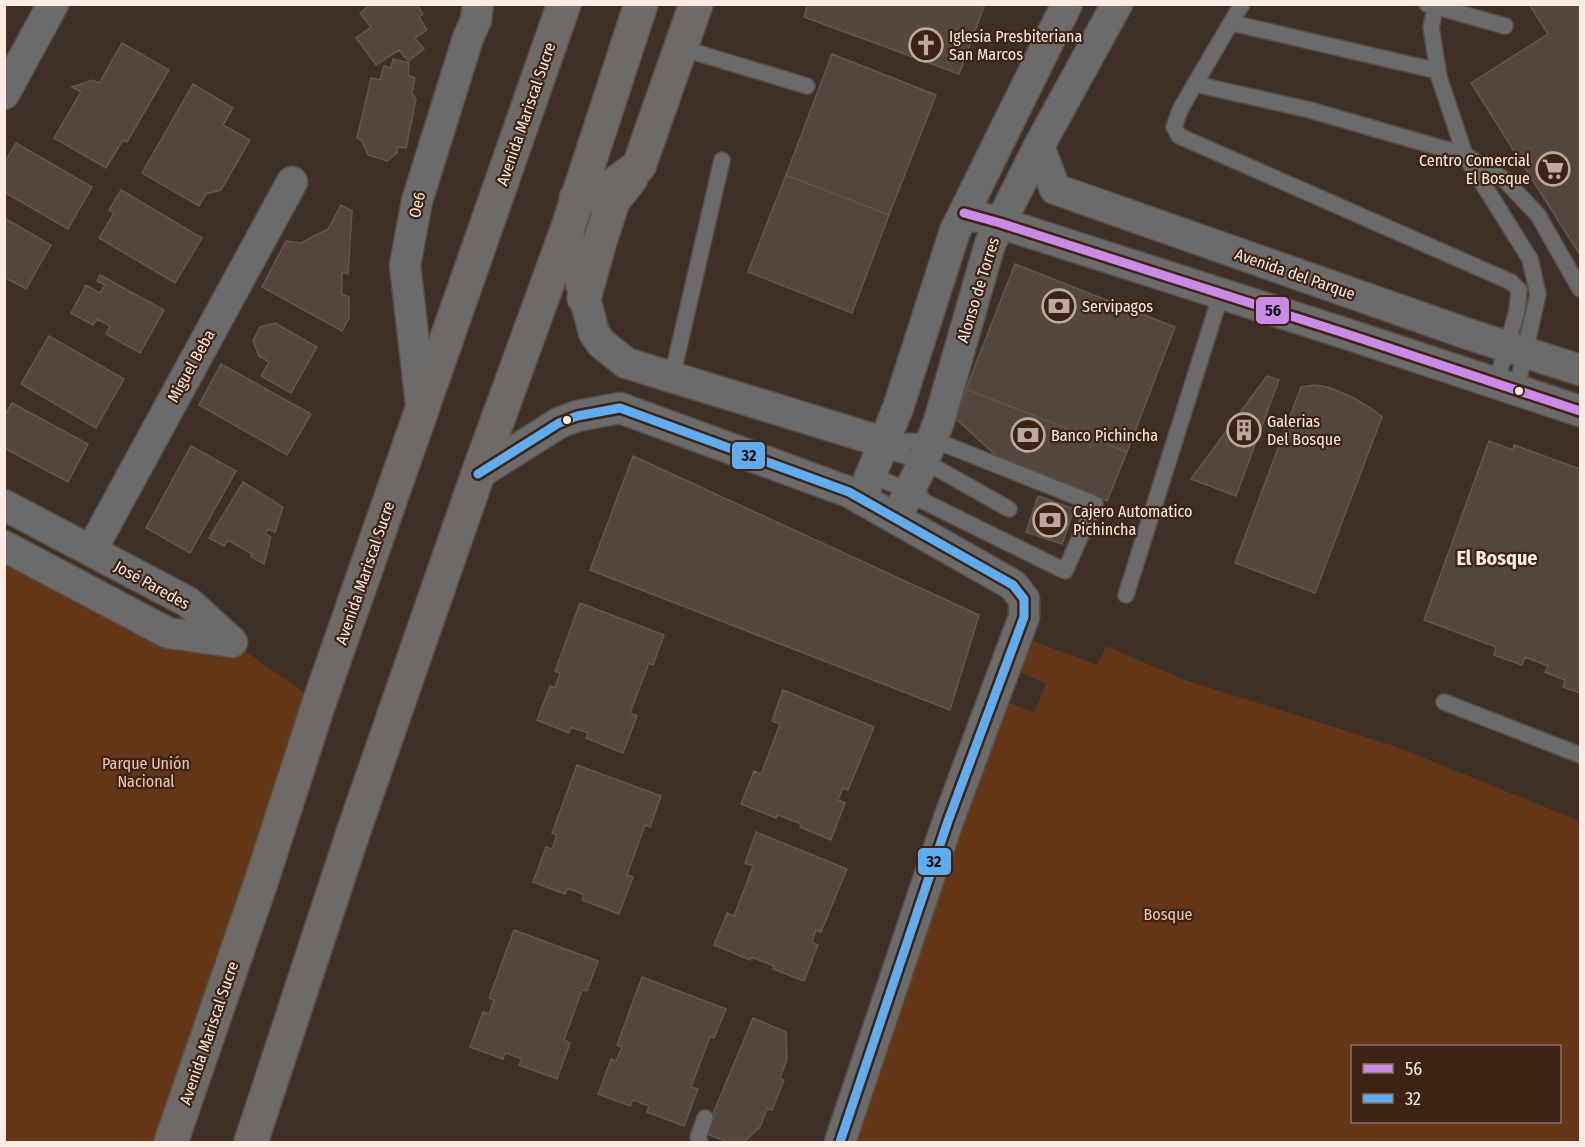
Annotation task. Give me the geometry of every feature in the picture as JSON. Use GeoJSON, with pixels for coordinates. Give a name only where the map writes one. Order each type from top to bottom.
{"type":"FeatureCollection","features":[{"type":"Feature","properties":{"kind":"main road","name":"Avenida Mariscal Sucre"},"geometry":{"type":"LineString","coordinates":[[171,1143],[261,882],[319,703],[564,4]]}},
{"type":"Feature","properties":{"kind":"main road"},"geometry":{"type":"LineString","coordinates":[[251,1143],[358,819],[478,474],[567,230],[641,4]]}},
{"type":"Feature","properties":{"kind":"main road"},"geometry":{"type":"LineString","coordinates":[[584,298],[614,201],[639,166],[696,4]]}},
{"type":"Feature","properties":{"kind":"main road"},"geometry":{"type":"LineString","coordinates":[[576,199],[602,194],[639,166]]}},
{"type":"Feature","properties":{"kind":"street"},"geometry":{"type":"LineString","coordinates":[[4,94],[53,4]]}},
{"type":"Feature","properties":{"kind":"street","name":"Oe6"},"geometry":{"type":"LineString","coordinates":[[422,413],[405,266],[417,201],[468,38],[476,20],[478,4]]}},
{"type":"Feature","properties":{"kind":"street"},"geometry":{"type":"LineString","coordinates":[[478,474],[560,423],[577,416],[621,408],[849,492],[874,466],[898,408],[955,231],[1067,4]]}},
{"type":"Feature","properties":{"kind":"street","name":"Alonso de Torres"},"geometry":{"type":"LineString","coordinates":[[896,518],[928,451],[990,244],[1039,146],[1117,4]]}},
{"type":"Feature","properties":{"kind":"street","name":"Avenida del Parque"},"geometry":{"type":"LineString","coordinates":[[1039,146],[1054,189],[1516,350],[1581,370]]}},
{"type":"Feature","properties":{"kind":"street","name":"Miguel Beba"},"geometry":{"type":"LineString","coordinates":[[91,551],[292,182]]}},
{"type":"Feature","properties":{"kind":"street"},"geometry":{"type":"LineString","coordinates":[[964,213],[1347,334],[1581,411]]}},
{"type":"Feature","properties":{"kind":"street"},"geometry":{"type":"LineString","coordinates":[[567,230],[590,323],[601,343],[626,363],[672,378],[874,466],[896,518],[1013,585],[1024,599],[1024,617],[948,821],[840,1143]]}},
{"type":"Feature","properties":{"kind":"street","name":"José Paredes"},"geometry":{"type":"LineString","coordinates":[[4,505],[188,602],[232,642],[168,633],[4,546]]}},
{"type":"Feature","properties":{"kind":"lane"},"geometry":{"type":"LineString","coordinates":[[1242,4],[1180,110],[1174,127],[1179,136],[1511,282],[1519,290],[1516,350]]}},
{"type":"Feature","properties":{"kind":"lane"},"geometry":{"type":"LineString","coordinates":[[1505,26],[1433,5],[1431,27],[1438,71],[1465,155],[1530,259],[1538,294],[1516,350],[1506,388]]}},
{"type":"Feature","properties":{"kind":"lane"},"geometry":{"type":"LineString","coordinates":[[1232,22],[1438,71]]}},
{"type":"Feature","properties":{"kind":"lane"},"geometry":{"type":"LineString","coordinates":[[681,48],[807,86]]}},
{"type":"Feature","properties":{"kind":"lane"},"geometry":{"type":"LineString","coordinates":[[1195,84],[1310,110],[1465,155],[1505,180],[1538,215],[1581,289]]}},
{"type":"Feature","properties":{"kind":"lane"},"geometry":{"type":"LineString","coordinates":[[672,378],[722,160]]}},
{"type":"Feature","properties":{"kind":"lane"},"geometry":{"type":"LineString","coordinates":[[1126,595],[1221,294]]}},
{"type":"Feature","properties":{"kind":"lane"},"geometry":{"type":"LineString","coordinates":[[874,466],[928,451]]}},
{"type":"Feature","properties":{"kind":"lane"},"geometry":{"type":"LineString","coordinates":[[928,451],[1009,509]]}},
{"type":"Feature","properties":{"kind":"lane"},"geometry":{"type":"LineString","coordinates":[[928,451],[1095,504],[1065,571],[923,501],[920,495],[874,466],[928,451]]}},
{"type":"Feature","properties":{"kind":"lane"},"geometry":{"type":"LineString","coordinates":[[1444,702],[1581,755]]}},
{"type":"Feature","properties":{"kind":"lane"},"geometry":{"type":"LineString","coordinates":[[700,1143],[698,1137],[705,1118]]}},
{"type":"Feature","properties":{"kind":"green space","name":"Parque Unión Nacional"},"geometry":{"type":"Polygon","coordinates":[[[4,546],[168,633],[232,642],[319,703],[170,1142],[5,1142],[4,546]]]}},
{"type":"Feature","properties":{"kind":"green space","name":"Bosque"},"geometry":{"type":"Polygon","coordinates":[[[1033,641],[1097,665],[1106,646],[1185,680],[1394,746],[1580,821],[1580,1142],[843,1142],[1004,700],[1034,713],[1046,684],[1020,672],[1033,641]]]}},
{"type":"Feature","properties":{"kind":"building"},"geometry":{"type":"Polygon","coordinates":[[[371,4],[417,4],[423,14],[419,17],[427,30],[415,38],[424,49],[408,61],[399,50],[376,65],[356,38],[371,27],[360,13],[371,4]]]}},
{"type":"Feature","properties":{"kind":"building","name":"Iglesia Presbiteriana San Marcos"},"geometry":{"type":"Polygon","coordinates":[[[808,4],[985,4],[959,74],[804,17],[808,4]]]}},
{"type":"Feature","properties":{"kind":"building","name":"Centro Comercial El Bosque"},"geometry":{"type":"Polygon","coordinates":[[[1529,4],[1580,4],[1580,255],[1471,83],[1548,34],[1529,4]]]}},
{"type":"Feature","properties":{"kind":"building"},"geometry":{"type":"Polygon","coordinates":[[[122,43],[169,70],[127,142],[123,140],[106,168],[54,138],[81,92],[72,87],[93,80],[99,83],[122,43]]]}},
{"type":"Feature","properties":{"kind":"building"},"geometry":{"type":"Polygon","coordinates":[[[832,54],[936,95],[889,215],[786,175],[832,54]]]}},
{"type":"Feature","properties":{"kind":"building"},"geometry":{"type":"Polygon","coordinates":[[[393,59],[409,63],[408,75],[415,78],[412,94],[416,99],[406,148],[398,147],[397,153],[387,161],[368,155],[362,141],[357,138],[371,78],[380,80],[384,66],[391,68],[393,59]]]}},
{"type":"Feature","properties":{"kind":"building"},"geometry":{"type":"Polygon","coordinates":[[[193,84],[233,108],[223,125],[250,140],[221,190],[206,194],[199,206],[142,173],[193,84]]]}},
{"type":"Feature","properties":{"kind":"building"},"geometry":{"type":"Polygon","coordinates":[[[16,143],[92,187],[68,229],[4,192],[4,163],[16,143]]]}},
{"type":"Feature","properties":{"kind":"building"},"geometry":{"type":"Polygon","coordinates":[[[786,175],[889,215],[852,313],[748,272],[786,175]]]}},
{"type":"Feature","properties":{"kind":"building"},"geometry":{"type":"Polygon","coordinates":[[[121,190],[202,238],[175,283],[99,238],[114,213],[109,210],[121,190]]]}},
{"type":"Feature","properties":{"kind":"building"},"geometry":{"type":"Polygon","coordinates":[[[341,205],[352,211],[348,274],[342,272],[342,294],[349,297],[349,318],[342,331],[262,287],[286,241],[301,243],[328,229],[341,205]]]}},
{"type":"Feature","properties":{"kind":"building"},"geometry":{"type":"Polygon","coordinates":[[[4,218],[51,245],[26,289],[4,277],[4,218]]]}},
{"type":"Feature","properties":{"kind":"building"},"geometry":{"type":"Polygon","coordinates":[[[1015,264],[1175,327],[1127,452],[966,389],[1015,264]]]}},
{"type":"Feature","properties":{"kind":"building"},"geometry":{"type":"Polygon","coordinates":[[[100,275],[164,310],[140,353],[106,334],[110,326],[97,319],[93,325],[71,313],[86,285],[100,293],[105,285],[97,281],[100,275]]]}},
{"type":"Feature","properties":{"kind":"building"},"geometry":{"type":"Polygon","coordinates":[[[275,323],[317,347],[291,393],[261,376],[269,362],[259,356],[253,341],[260,327],[275,323]]]}},
{"type":"Feature","properties":{"kind":"building"},"geometry":{"type":"Polygon","coordinates":[[[49,336],[124,379],[96,428],[21,384],[49,336]]]}},
{"type":"Feature","properties":{"kind":"building"},"geometry":{"type":"Polygon","coordinates":[[[221,364],[311,414],[287,455],[199,405],[221,364]]]}},
{"type":"Feature","properties":{"kind":"building","name":"Galerias Del Bosque"},"geometry":{"type":"Polygon","coordinates":[[[1267,376],[1279,380],[1236,496],[1191,479],[1267,376]]]}},
{"type":"Feature","properties":{"kind":"building"},"geometry":{"type":"Polygon","coordinates":[[[1315,385],[1328,387],[1352,397],[1382,417],[1315,593],[1235,563],[1301,387],[1315,385]]]}},
{"type":"Feature","properties":{"kind":"building","name":"Banco Pichincha"},"geometry":{"type":"Polygon","coordinates":[[[966,389],[1127,452],[1107,501],[1000,459],[955,418],[966,389]]]}},
{"type":"Feature","properties":{"kind":"building"},"geometry":{"type":"Polygon","coordinates":[[[12,403],[88,444],[68,482],[4,448],[4,416],[12,403]]]}},
{"type":"Feature","properties":{"kind":"building"},"geometry":{"type":"Polygon","coordinates":[[[1489,441],[1513,450],[1514,445],[1580,469],[1580,693],[1563,687],[1565,680],[1545,672],[1548,666],[1525,657],[1522,665],[1494,655],[1496,647],[1424,620],[1489,441]]]}},
{"type":"Feature","properties":{"kind":"building"},"geometry":{"type":"Polygon","coordinates":[[[191,446],[236,471],[190,553],[146,528],[191,446]]]}},
{"type":"Feature","properties":{"kind":"building"},"geometry":{"type":"Polygon","coordinates":[[[633,456],[979,615],[950,710],[590,570],[633,456]]]}},
{"type":"Feature","properties":{"kind":"building"},"geometry":{"type":"Polygon","coordinates":[[[243,482],[283,507],[275,532],[268,529],[265,534],[271,537],[264,564],[228,540],[224,546],[209,538],[243,482]]]}},
{"type":"Feature","properties":{"kind":"building","name":"Cajero Automatico Pichincha"},"geometry":{"type":"Polygon","coordinates":[[[1038,496],[1074,509],[1062,544],[1026,532],[1038,496]]]}},
{"type":"Feature","properties":{"kind":"building"},"geometry":{"type":"Polygon","coordinates":[[[580,603],[664,635],[653,665],[649,663],[630,713],[637,716],[623,753],[586,738],[588,733],[571,727],[569,733],[537,720],[550,686],[555,688],[560,673],[555,671],[580,603]]]}},
{"type":"Feature","properties":{"kind":"building"},"geometry":{"type":"Polygon","coordinates":[[[783,690],[874,727],[848,790],[843,788],[838,800],[845,803],[831,840],[800,827],[801,824],[778,815],[776,818],[741,804],[754,771],[761,774],[780,724],[772,721],[783,690]]]}},
{"type":"Feature","properties":{"kind":"building"},"geometry":{"type":"Polygon","coordinates":[[[577,765],[661,796],[650,827],[645,825],[627,875],[633,877],[619,914],[582,900],[584,895],[568,888],[565,894],[533,882],[546,847],[552,849],[557,835],[552,833],[577,765]]]}},
{"type":"Feature","properties":{"kind":"building"},"geometry":{"type":"Polygon","coordinates":[[[756,832],[847,869],[821,932],[816,930],[812,942],[818,945],[804,981],[773,969],[774,966],[751,957],[750,960],[714,945],[727,913],[734,916],[753,866],[745,863],[756,832]]]}},
{"type":"Feature","properties":{"kind":"building"},"geometry":{"type":"Polygon","coordinates":[[[514,930],[598,961],[587,991],[582,990],[564,1040],[570,1043],[557,1079],[519,1065],[522,1059],[505,1053],[503,1059],[470,1047],[483,1012],[489,1014],[494,1000],[489,998],[514,930]]]}},
{"type":"Feature","properties":{"kind":"building"},"geometry":{"type":"Polygon","coordinates":[[[642,977],[726,1009],[714,1038],[710,1037],[691,1087],[698,1089],[684,1126],[647,1112],[649,1106],[633,1100],[630,1106],[598,1094],[611,1059],[616,1061],[622,1047],[617,1045],[642,977]]]}},
{"type":"Feature","properties":{"kind":"building"},"geometry":{"type":"Polygon","coordinates":[[[753,1018],[786,1032],[787,1059],[780,1078],[784,1080],[772,1110],[767,1109],[760,1127],[744,1142],[728,1142],[705,1133],[753,1018]]]}},
{"type":"Feature","properties":{"kind":"transit line","name":"56"},"geometry":{"type":"LineString","coordinates":[[964,213],[1347,334],[1580,411]]}},
{"type":"Feature","properties":{"kind":"transit line","name":"32"},"geometry":{"type":"LineString","coordinates":[[478,474],[559,423],[577,416],[620,408],[849,492],[1013,585],[1024,599],[1024,617],[948,821],[840,1142]]}},
{"type":"Feature","properties":{"kind":"place","name":"Iglesia Presbiteriana San Marcos"},"geometry":{"type":"Point","coordinates":[926,45]}},
{"type":"Feature","properties":{"kind":"place","name":"Centro Comercial El Bosque"},"geometry":{"type":"Point","coordinates":[1553,169]}},
{"type":"Feature","properties":{"kind":"place","name":"Servipagos"},"geometry":{"type":"Point","coordinates":[1059,306]}},
{"type":"Feature","properties":{"kind":"place","name":"Galerias Del Bosque"},"geometry":{"type":"Point","coordinates":[1244,430]}},
{"type":"Feature","properties":{"kind":"place","name":"Banco Pichincha"},"geometry":{"type":"Point","coordinates":[1028,435]}},
{"type":"Feature","properties":{"kind":"place","name":"Cajero Automatico Pichincha"},"geometry":{"type":"Point","coordinates":[1050,520]}},
{"type":"Feature","properties":{"kind":"district","name":"El Bosque"},"geometry":{"type":"Point","coordinates":[1497,558]}}]}
